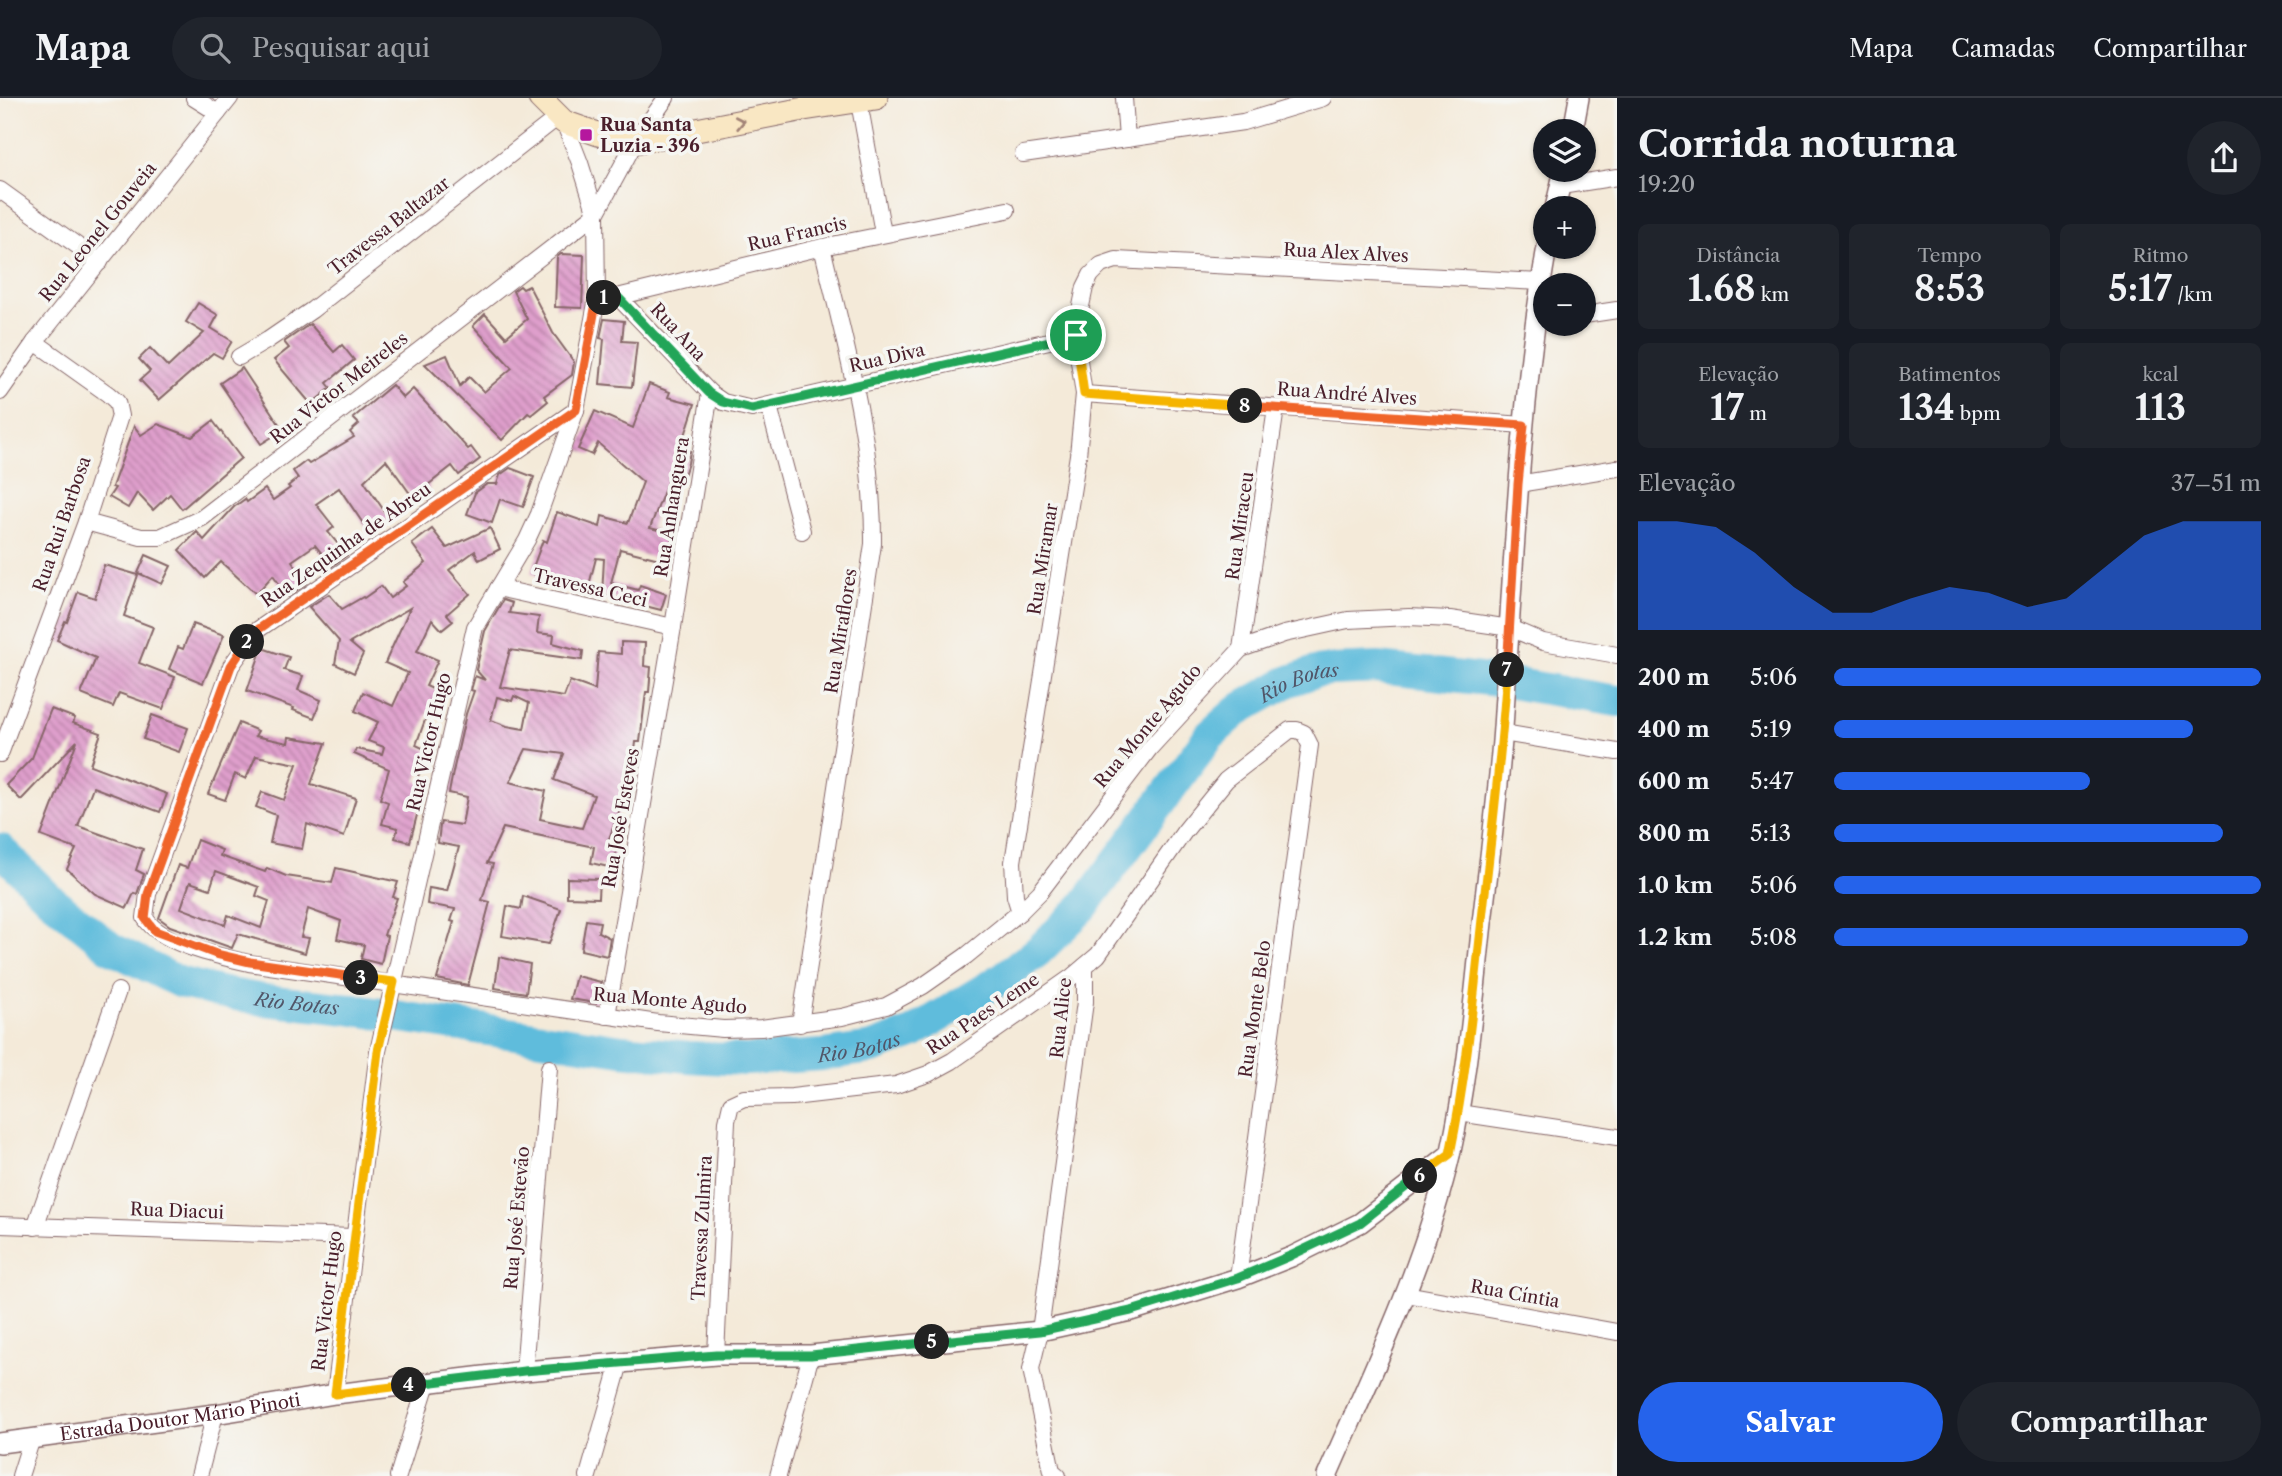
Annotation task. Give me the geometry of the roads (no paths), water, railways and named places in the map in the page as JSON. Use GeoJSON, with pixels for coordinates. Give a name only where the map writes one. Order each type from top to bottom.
{"type":"FeatureCollection","features":[{"type":"Feature","properties":{"kind":"main road"},"geometry":{"type":"LineString","coordinates":[[540,98],[561,120],[598,134],[635,142],[808,104],[868,100]]}},
{"type":"Feature","properties":{"kind":"street"},"geometry":{"type":"LineString","coordinates":[[194,98],[218,113]]}},
{"type":"Feature","properties":{"kind":"street","name":"Rua Leonel Gouveia"},"geometry":{"type":"LineString","coordinates":[[0,392],[36,342],[230,98]]}},
{"type":"Feature","properties":{"kind":"street"},"geometry":{"type":"LineString","coordinates":[[596,214],[635,142],[666,98]]}},
{"type":"Feature","properties":{"kind":"street"},"geometry":{"type":"LineString","coordinates":[[1124,98],[1127,139]]}},
{"type":"Feature","properties":{"kind":"street"},"geometry":{"type":"LineString","coordinates":[[1023,154],[1243,122],[1323,98]]}},
{"type":"Feature","properties":{"kind":"street"},"geometry":{"type":"LineString","coordinates":[[1575,119],[1579,98]]}},
{"type":"Feature","properties":{"kind":"street"},"geometry":{"type":"LineString","coordinates":[[868,100],[883,233]]}},
{"type":"Feature","properties":{"kind":"street","name":"Rua Victor Hugo"},"geometry":{"type":"LineString","coordinates":[[335,1394],[378,1051],[475,627],[527,540],[539,513],[576,410],[597,298],[596,214],[580,163],[561,120]]}},
{"type":"Feature","properties":{"kind":"street","name":"Travessa Baltazar"},"geometry":{"type":"LineString","coordinates":[[239,357],[312,310],[561,120]]}},
{"type":"Feature","properties":{"kind":"street"},"geometry":{"type":"LineString","coordinates":[[1596,177],[1617,177]]}},
{"type":"Feature","properties":{"kind":"street"},"geometry":{"type":"LineString","coordinates":[[0,190],[100,262]]}},
{"type":"Feature","properties":{"kind":"street","name":"Rua Francis"},"geometry":{"type":"LineString","coordinates":[[597,298],[619,298],[883,233],[1007,210]]}},
{"type":"Feature","properties":{"kind":"street","name":"Rua Victor Meireles"},"geometry":{"type":"LineString","coordinates":[[86,522],[141,537],[160,537],[202,518],[596,214]]}},
{"type":"Feature","properties":{"kind":"street","name":"Rua Miraflores"},"geometry":{"type":"LineString","coordinates":[[800,1024],[873,544],[874,508],[855,385],[822,247]]}},
{"type":"Feature","properties":{"kind":"street","name":"Rua Miramar"},"geometry":{"type":"LineString","coordinates":[[1020,912],[1014,888],[1013,862],[1079,455],[1084,394],[1076,335],[1085,287],[1090,275],[1101,265],[1116,260],[1150,263]]}},
{"type":"Feature","properties":{"kind":"street","name":"Rua Alex Alves"},"geometry":{"type":"LineString","coordinates":[[1150,263],[1533,282]]}},
{"type":"Feature","properties":{"kind":"street","name":"Rua Ana"},"geometry":{"type":"LineString","coordinates":[[619,298],[709,393]]}},
{"type":"Feature","properties":{"kind":"street"},"geometry":{"type":"LineString","coordinates":[[1596,313],[1617,310]]}},
{"type":"Feature","properties":{"kind":"street","name":"Rua Diva"},"geometry":{"type":"LineString","coordinates":[[709,393],[723,402],[752,409],[1076,335]]}},
{"type":"Feature","properties":{"kind":"street"},"geometry":{"type":"LineString","coordinates":[[1327,1476],[1406,1294],[1436,1204],[1459,1112],[1503,733],[1518,484],[1538,336]]}},
{"type":"Feature","properties":{"kind":"street","name":"Rua Rui Barbosa"},"geometry":{"type":"LineString","coordinates":[[0,754],[86,522],[120,411],[117,402],[108,394],[36,342]]}},
{"type":"Feature","properties":{"kind":"street","name":"Rua Anhanguera"},"geometry":{"type":"LineString","coordinates":[[673,627],[709,393]]}},
{"type":"Feature","properties":{"kind":"street","name":"Rua André Alves"},"geometry":{"type":"LineString","coordinates":[[1084,394],[1524,425]]}},
{"type":"Feature","properties":{"kind":"street"},"geometry":{"type":"LineString","coordinates":[[769,406],[802,531]]}},
{"type":"Feature","properties":{"kind":"street","name":"Rua Miraceu"},"geometry":{"type":"LineString","coordinates":[[1241,649],[1276,408]]}},
{"type":"Feature","properties":{"kind":"street","name":"Rua Zequinha de Abreu"},"geometry":{"type":"LineString","coordinates":[[145,918],[148,894],[231,666],[256,631],[576,410]]}},
{"type":"Feature","properties":{"kind":"street"},"geometry":{"type":"LineString","coordinates":[[1518,484],[1617,468]]}},
{"type":"Feature","properties":{"kind":"street","name":"Travessa Ceci"},"geometry":{"type":"LineString","coordinates":[[498,587],[673,627]]}},
{"type":"Feature","properties":{"kind":"street","name":"Rua Monte Agudo"},"geometry":{"type":"LineString","coordinates":[[145,918],[155,931],[198,949],[234,959],[392,989],[437,991],[607,1016],[723,1029],[752,1029],[842,1017],[886,1006],[923,986],[966,956],[1020,912],[1040,892],[1150,748],[1241,649],[1284,634],[1348,621],[1409,617],[1450,619],[1510,628],[1543,642],[1617,655]]}},
{"type":"Feature","properties":{"kind":"street","name":"Rua José Esteves"},"geometry":{"type":"LineString","coordinates":[[607,1016],[673,627]]}},
{"type":"Feature","properties":{"kind":"street","name":"Rua Alice"},"geometry":{"type":"LineString","coordinates":[[1053,1474],[1031,1369],[1040,1331],[1085,1002],[1085,966],[1110,940],[1184,832],[1226,780],[1290,730],[1304,733],[1310,745]]}},
{"type":"Feature","properties":{"kind":"street"},"geometry":{"type":"LineString","coordinates":[[1503,733],[1617,752]]}},
{"type":"Feature","properties":{"kind":"street","name":"Rua Monte Belo"},"geometry":{"type":"LineString","coordinates":[[1238,1278],[1310,745]]}},
{"type":"Feature","properties":{"kind":"street","name":"Rua Paes Leme"},"geometry":{"type":"LineString","coordinates":[[732,1104],[744,1098],[874,1089],[913,1080],[952,1061],[1085,966]]}},
{"type":"Feature","properties":{"kind":"street"},"geometry":{"type":"LineString","coordinates":[[35,1227],[118,991]]}},
{"type":"Feature","properties":{"kind":"street","name":"Rua José Estevão"},"geometry":{"type":"LineString","coordinates":[[524,1371],[549,1068]]}},
{"type":"Feature","properties":{"kind":"street","name":"Travessa Zulmira"},"geometry":{"type":"LineString","coordinates":[[716,1355],[727,1121],[732,1104]]}},
{"type":"Feature","properties":{"kind":"street"},"geometry":{"type":"LineString","coordinates":[[1459,1112],[1617,1137]]}},
{"type":"Feature","properties":{"kind":"street","name":"Estrada Doutor Mário Pinoti"},"geometry":{"type":"LineString","coordinates":[[0,1443],[335,1394],[524,1371],[716,1355],[811,1355],[1040,1331],[1131,1311],[1238,1278],[1290,1256],[1360,1223],[1450,1154]]}},
{"type":"Feature","properties":{"kind":"street","name":"Rua Diacui"},"geometry":{"type":"LineString","coordinates":[[0,1224],[353,1237]]}},
{"type":"Feature","properties":{"kind":"street","name":"Rua Cíntia"},"geometry":{"type":"LineString","coordinates":[[1406,1294],[1617,1332]]}},
{"type":"Feature","properties":{"kind":"street"},"geometry":{"type":"LineString","coordinates":[[778,1476],[811,1355]]}},
{"type":"Feature","properties":{"kind":"street"},"geometry":{"type":"LineString","coordinates":[[588,1476],[620,1363]]}},
{"type":"Feature","properties":{"kind":"street"},"geometry":{"type":"LineString","coordinates":[[398,1476],[427,1383]]}},
{"type":"Feature","properties":{"kind":"street"},"geometry":{"type":"LineString","coordinates":[[199,1476],[215,1413]]}},
{"type":"Feature","properties":{"kind":"street"},"geometry":{"type":"LineString","coordinates":[[20,1476],[32,1438]]}},
{"type":"Feature","properties":{"kind":"waterway","name":"Rio Botas"},"geometry":{"type":"LineString","coordinates":[[0,849],[48,897],[111,948],[179,982],[264,1000],[348,1009],[622,1050],[746,1060],[822,1055],[872,1048],[912,1033],[1001,979],[1037,952],[1083,907],[1210,735],[1238,710],[1287,682],[1315,672],[1378,668],[1499,681],[1617,701]]}},
{"type":"Feature","properties":{"kind":"place","name":"Rua Santa Luzia - 396"},"geometry":{"type":"Point","coordinates":[586,135]}}]}
